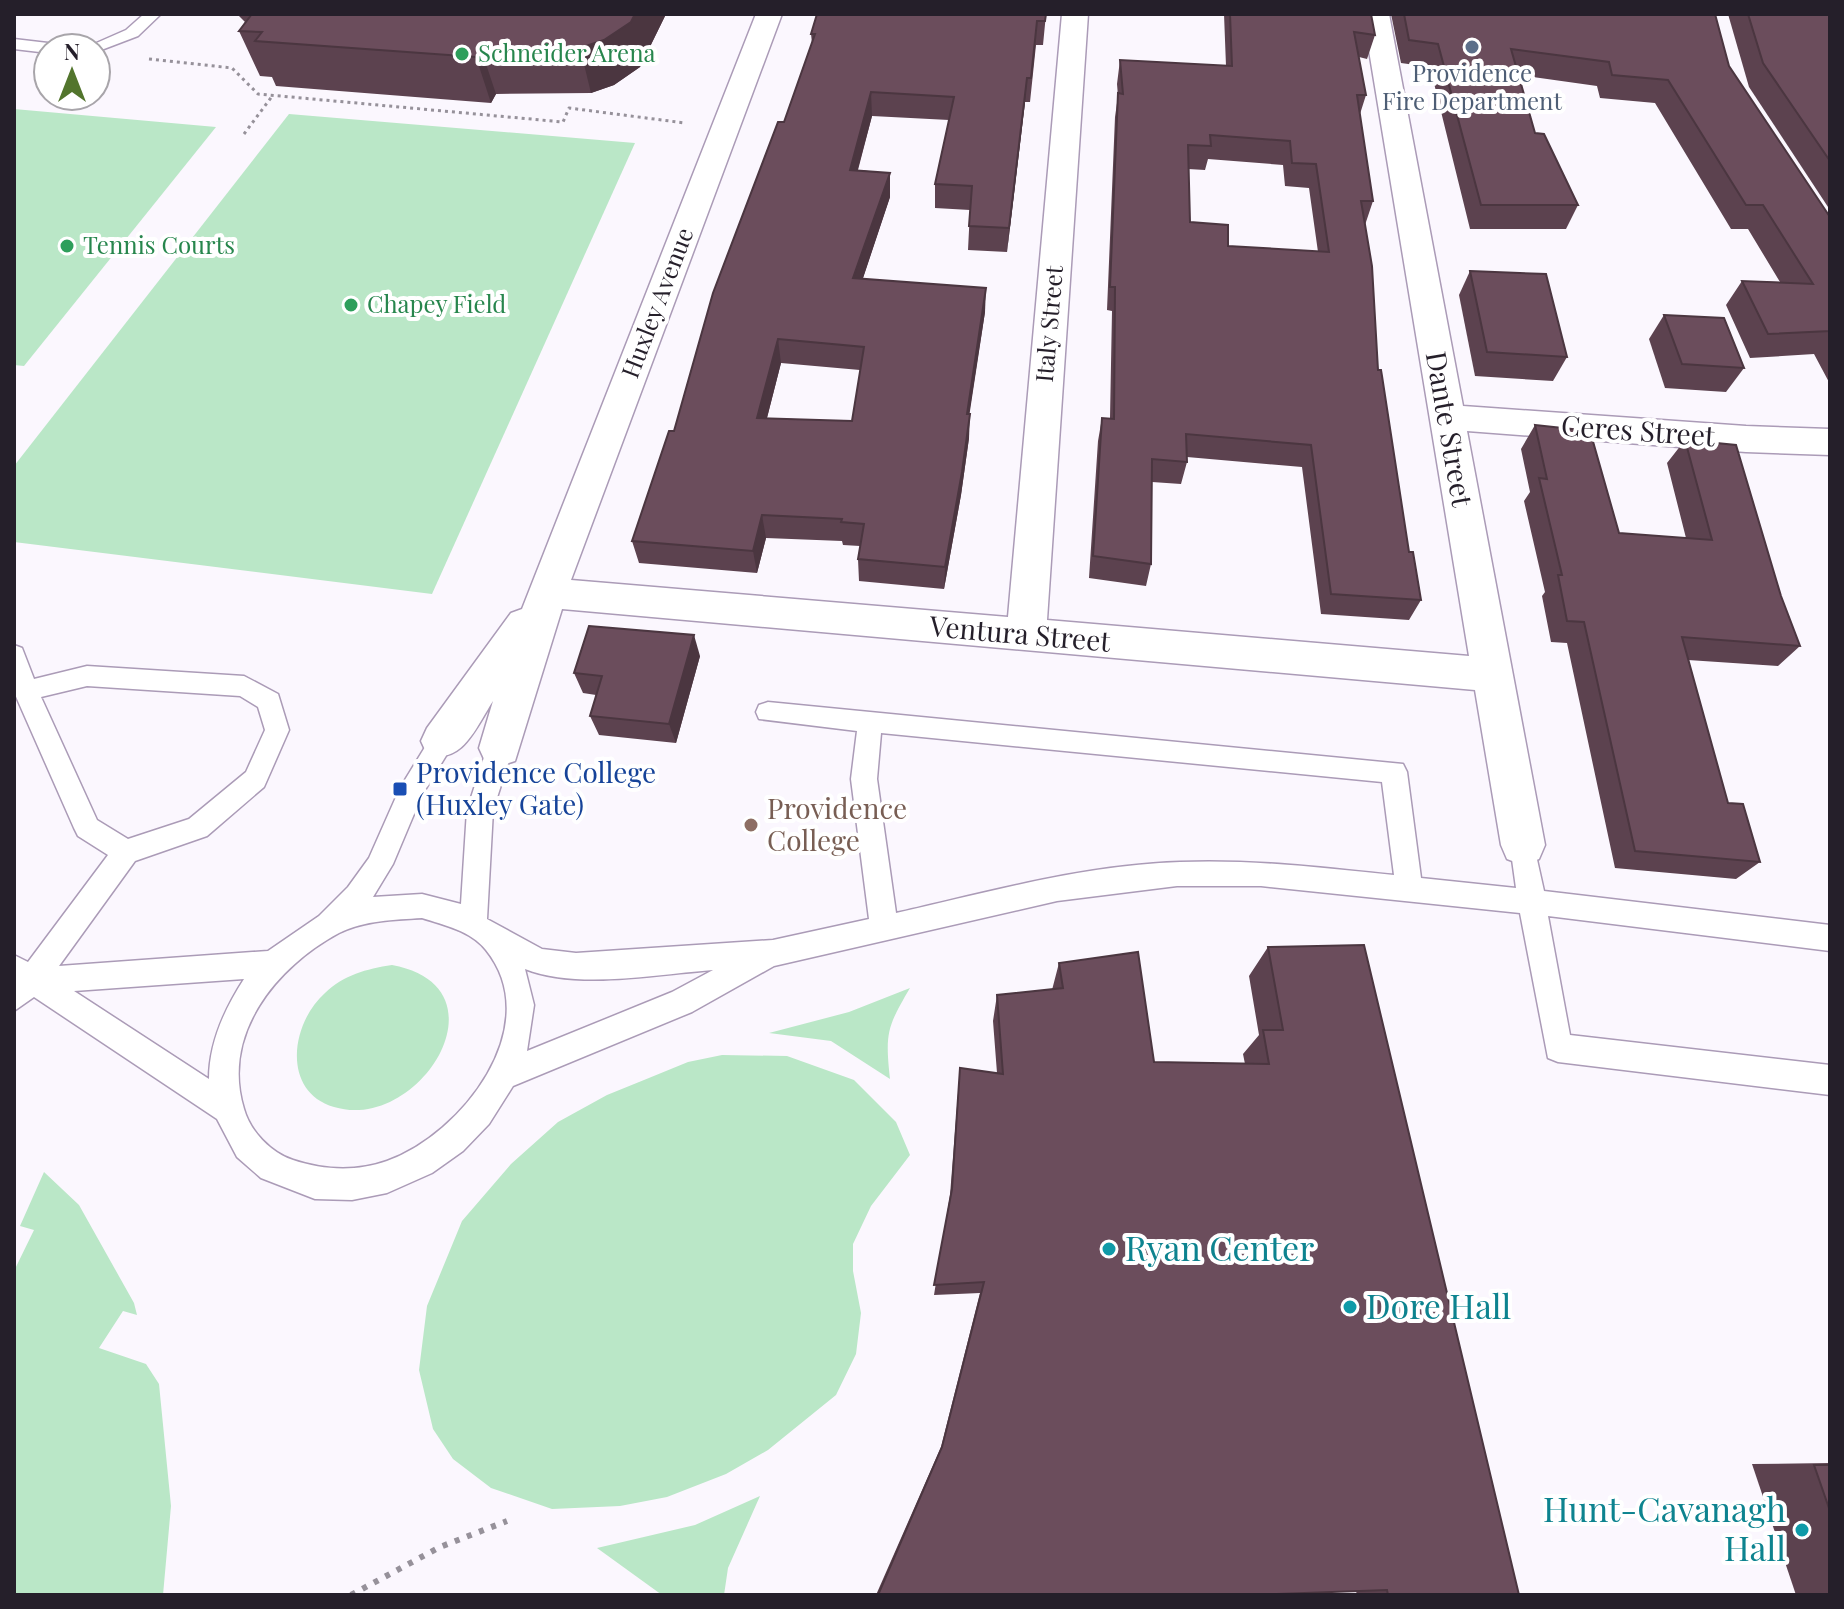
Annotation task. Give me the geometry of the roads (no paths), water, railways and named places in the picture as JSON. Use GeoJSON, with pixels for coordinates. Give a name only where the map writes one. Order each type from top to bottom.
{"type":"FeatureCollection","features":[{"type":"Feature","properties":{"kind":"street","name":"Huxley Avenue"},"geometry":{"type":"LineString","coordinates":[[500,748],[547,593],[769,14]]}},
{"type":"Feature","properties":{"kind":"street","name":"Italy Street"},"geometry":{"type":"LineString","coordinates":[[1026,635],[1075,14]]}},
{"type":"Feature","properties":{"kind":"street","name":"Dante Street"},"geometry":{"type":"LineString","coordinates":[[1376,14],[1523,845]]}},
{"type":"Feature","properties":{"kind":"street","name":"Ceres Street"},"geometry":{"type":"LineString","coordinates":[[1447,417],[1746,439],[1830,442]]}},
{"type":"Feature","properties":{"kind":"street","name":"Huxley Avenue"},"geometry":{"type":"LineString","coordinates":[[442,741],[547,593]]}},
{"type":"Feature","properties":{"kind":"street","name":"Ventura Street"},"geometry":{"type":"LineString","coordinates":[[547,593],[1493,675]]}},
{"type":"Feature","properties":{"kind":"lane"},"geometry":{"type":"LineString","coordinates":[[112,41],[132,33],[153,14]]}},
{"type":"Feature","properties":{"kind":"lane"},"geometry":{"type":"LineString","coordinates":[[14,655],[20,685],[87,828],[126,852]]}},
{"type":"Feature","properties":{"kind":"lane"},"geometry":{"type":"LineString","coordinates":[[20,685],[87,676],[244,686],[269,701],[277,730],[255,779],[198,828],[126,852],[20,982]]}},
{"type":"Feature","properties":{"kind":"lane"},"geometry":{"type":"LineString","coordinates":[[768,712],[1394,772],[1409,888]]}},
{"type":"Feature","properties":{"kind":"lane"},"geometry":{"type":"LineString","coordinates":[[870,722],[864,779],[884,927]]}},
{"type":"Feature","properties":{"kind":"lane"},"geometry":{"type":"LineString","coordinates":[[442,741],[419,777],[369,882],[332,923],[275,964],[248,996],[231,1033],[223,1071],[226,1108],[241,1139],[265,1164],[297,1180],[336,1185],[377,1180],[417,1165],[454,1139],[484,1109],[506,1074],[520,1024],[515,978],[484,932],[480,810],[500,748]]}},
{"type":"Feature","properties":{"kind":"lane"},"geometry":{"type":"LineString","coordinates":[[1523,845],[1558,1048],[1830,1080]]}},
{"type":"Feature","properties":{"kind":"lane"},"geometry":{"type":"LineString","coordinates":[[332,923],[377,908],[422,906],[462,917],[542,962],[576,966],[773,953],[1057,889],[1177,874],[1261,874],[1409,888],[1830,938]]}},
{"type":"Feature","properties":{"kind":"lane"},"geometry":{"type":"LineString","coordinates":[[506,1074],[682,1002],[773,953]]}},
{"type":"Feature","properties":{"kind":"lane"},"geometry":{"type":"LineString","coordinates":[[20,982],[275,964]]}},
{"type":"Feature","properties":{"kind":"lane"},"geometry":{"type":"LineString","coordinates":[[20,982],[226,1108]]}},
{"type":"Feature","properties":{"kind":"place","name":"Providence Fire Department"},"geometry":{"type":"Point","coordinates":[1472,47]}},
{"type":"Feature","properties":{"kind":"place","name":"Schneider Arena"},"geometry":{"type":"Point","coordinates":[462,54]}},
{"type":"Feature","properties":{"kind":"place","name":"Tennis Courts"},"geometry":{"type":"Point","coordinates":[67,246]}},
{"type":"Feature","properties":{"kind":"place","name":"Chapey Field"},"geometry":{"type":"Point","coordinates":[351,305]}},
{"type":"Feature","properties":{"kind":"place","name":"Providence College (Huxley Gate)"},"geometry":{"type":"Point","coordinates":[400,789]}},
{"type":"Feature","properties":{"kind":"place","name":"Providence College"},"geometry":{"type":"Point","coordinates":[751,825]}},
{"type":"Feature","properties":{"kind":"place","name":"Ryan Center"},"geometry":{"type":"Point","coordinates":[1109,1249]}},
{"type":"Feature","properties":{"kind":"place","name":"Dore Hall"},"geometry":{"type":"Point","coordinates":[1350,1307]}},
{"type":"Feature","properties":{"kind":"place","name":"Hunt-Cavanagh Hall"},"geometry":{"type":"Point","coordinates":[1802,1530]}}]}
